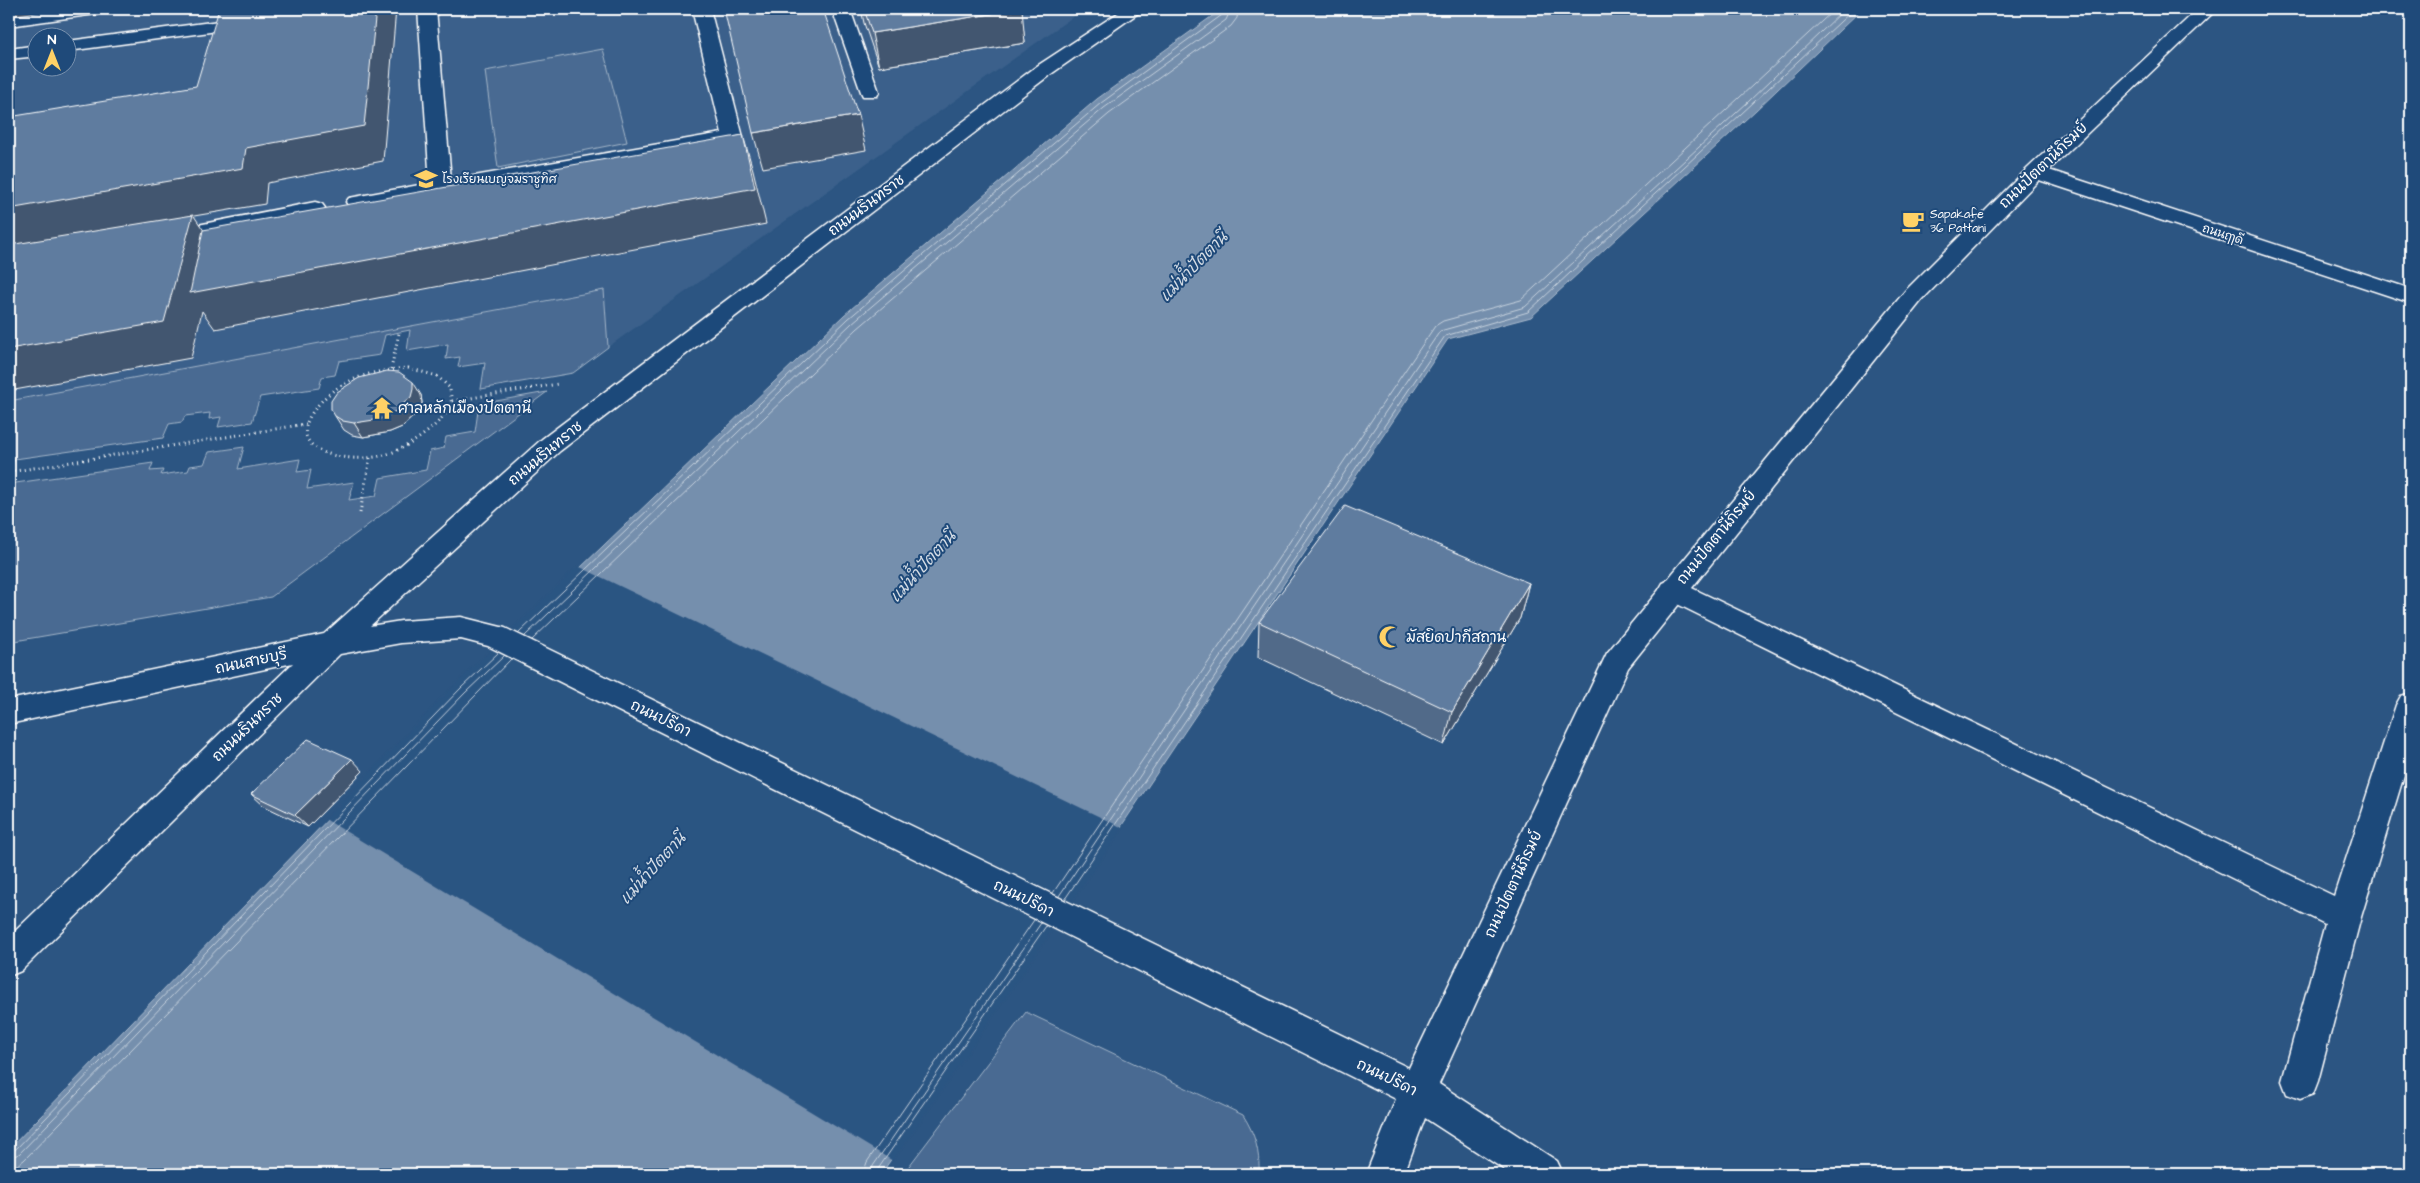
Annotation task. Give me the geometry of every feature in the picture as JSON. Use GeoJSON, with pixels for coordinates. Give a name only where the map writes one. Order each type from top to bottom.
{"type":"FeatureCollection","features":[{"type":"Feature","properties":{"kind":"street"},"geometry":{"type":"LineString","coordinates":[[9,21],[96,9]]}},
{"type":"Feature","properties":{"kind":"street"},"geometry":{"type":"LineString","coordinates":[[427,9],[441,187]]}},
{"type":"Feature","properties":{"kind":"street"},"geometry":{"type":"LineString","coordinates":[[356,202],[733,137],[701,9]]}},
{"type":"Feature","properties":{"kind":"street"},"geometry":{"type":"LineString","coordinates":[[841,9],[870,92]]}},
{"type":"Feature","properties":{"kind":"street","name":"ถนนปัตตานีภิรมย์"},"geometry":{"type":"LineString","coordinates":[[1385,1174],[1417,1091],[1616,661],[1914,295],[2034,172],[2208,9]]}},
{"type":"Feature","properties":{"kind":"street","name":"ถนนนรินทราช"},"geometry":{"type":"LineString","coordinates":[[9,960],[332,644],[551,445],[1123,12]]}},
{"type":"Feature","properties":{"kind":"street"},"geometry":{"type":"LineString","coordinates":[[78,45],[219,26]]}},
{"type":"Feature","properties":{"kind":"street"},"geometry":{"type":"LineString","coordinates":[[9,54],[28,51]]}},
{"type":"Feature","properties":{"kind":"street","name":"ถนนฤๅดี"},"geometry":{"type":"LineString","coordinates":[[2034,172],[2411,296]]}},
{"type":"Feature","properties":{"kind":"street"},"geometry":{"type":"LineString","coordinates":[[143,241],[315,208]]}},
{"type":"Feature","properties":{"kind":"street"},"geometry":{"type":"LineString","coordinates":[[1673,590],[2344,917]]}},
{"type":"Feature","properties":{"kind":"street","name":"ถนนสายบุรี"},"geometry":{"type":"LineString","coordinates":[[9,712],[332,644],[401,632],[461,628],[495,636]]}},
{"type":"Feature","properties":{"kind":"street","name":"ถนนปรีดา"},"geometry":{"type":"LineString","coordinates":[[495,636],[1417,1091],[1544,1174]]}},
{"type":"Feature","properties":{"kind":"street"},"geometry":{"type":"LineString","coordinates":[[2300,1082],[2344,917],[2410,710]]}},
{"type":"Feature","properties":{"kind":"path"},"geometry":{"type":"LineString","coordinates":[[391,369],[399,334]]}},
{"type":"Feature","properties":{"kind":"path"},"geometry":{"type":"LineString","coordinates":[[391,369],[428,370],[443,378],[450,389],[452,401],[445,418],[430,432],[410,445],[370,458],[339,459],[320,454],[309,443],[306,424],[310,414],[322,400],[341,386],[363,376],[391,369]]}},
{"type":"Feature","properties":{"kind":"path"},"geometry":{"type":"LineString","coordinates":[[452,401],[558,384]]}},
{"type":"Feature","properties":{"kind":"path"},"geometry":{"type":"LineString","coordinates":[[9,472],[306,424]]}},
{"type":"Feature","properties":{"kind":"path"},"geometry":{"type":"LineString","coordinates":[[360,513],[370,458]]}},
{"type":"Feature","properties":{"kind":"shaded area","name":"โรงเรียนเบญจมราชูทิศ"},"geometry":{"type":"Polygon","coordinates":[[[9,9],[1079,9],[1081,11],[608,347],[604,290],[9,401],[9,9]]]}},
{"type":"Feature","properties":{"kind":"shaded area"},"geometry":{"type":"Polygon","coordinates":[[[603,49],[627,142],[498,168],[485,71],[603,49]]]}},
{"type":"Feature","properties":{"kind":"shaded area"},"geometry":{"type":"Polygon","coordinates":[[[604,290],[608,347],[573,373],[481,389],[485,363],[458,367],[460,357],[446,359],[448,344],[407,351],[410,330],[385,335],[380,355],[339,361],[335,375],[322,377],[319,388],[260,397],[252,422],[218,427],[221,417],[209,419],[210,413],[185,416],[182,422],[169,424],[163,438],[15,459],[9,474],[9,401],[604,290]]]}},
{"type":"Feature","properties":{"kind":"shaded area"},"geometry":{"type":"Polygon","coordinates":[[[547,392],[271,597],[9,642],[9,484],[153,463],[150,471],[163,470],[161,475],[188,471],[190,466],[204,464],[209,452],[244,447],[238,469],[300,459],[297,472],[311,470],[307,489],[354,482],[349,500],[376,496],[380,478],[426,470],[430,451],[444,448],[446,437],[475,432],[479,404],[547,392]]]}},
{"type":"Feature","properties":{"kind":"shaded area"},"geometry":{"type":"Polygon","coordinates":[[[1026,1012],[1243,1115],[1256,1143],[1259,1158],[1259,1174],[903,1174],[1026,1012]]]}},
{"type":"Feature","properties":{"kind":"water","name":"แม่น้ำปัตตานี"},"geometry":{"type":"Polygon","coordinates":[[[1222,9],[1862,9],[1756,110],[1531,317],[1448,339],[1114,837],[881,1174],[9,1174],[9,1149],[458,685],[844,315],[1097,99],[1222,9]]]}},
{"type":"Feature","properties":{"kind":"pier"},"geometry":{"type":"Polygon","coordinates":[[[578,566],[1123,828],[893,1161],[325,819],[456,683],[578,566]]]}},
{"type":"Feature","properties":{"kind":"building"},"geometry":{"type":"Polygon","coordinates":[[[219,9],[376,9],[364,126],[246,148],[243,168],[9,209],[9,117],[196,86],[219,9]]]}},
{"type":"Feature","properties":{"kind":"building"},"geometry":{"type":"Polygon","coordinates":[[[724,9],[823,9],[858,115],[753,133],[724,9]]]}},
{"type":"Feature","properties":{"kind":"building"},"geometry":{"type":"Polygon","coordinates":[[[864,9],[1022,9],[872,33],[864,9]]]}},
{"type":"Feature","properties":{"kind":"building"},"geometry":{"type":"Polygon","coordinates":[[[743,135],[755,188],[190,293],[203,230],[743,135]]]}},
{"type":"Feature","properties":{"kind":"building"},"geometry":{"type":"Polygon","coordinates":[[[193,215],[164,322],[9,349],[9,245],[193,215]]]}},
{"type":"Feature","properties":{"kind":"building"},"geometry":{"type":"Polygon","coordinates":[[[387,371],[399,372],[413,382],[411,397],[393,413],[381,419],[354,423],[343,421],[335,416],[331,409],[331,401],[337,392],[359,378],[387,371]]]}},
{"type":"Feature","properties":{"kind":"building","name":"มัสยิดปากีสถาน"},"geometry":{"type":"Polygon","coordinates":[[[1345,506],[1529,583],[1452,712],[1259,622],[1345,506]]]}},
{"type":"Feature","properties":{"kind":"building"},"geometry":{"type":"Polygon","coordinates":[[[308,739],[352,759],[295,815],[251,794],[308,739]]]}},
{"type":"Feature","properties":{"kind":"place","name":"โรงเรียนเบญจมราชูทิศ"},"geometry":{"type":"Point","coordinates":[426,179]}},
{"type":"Feature","properties":{"kind":"place","name":"Sapakafe 36 Pattani"},"geometry":{"type":"Point","coordinates":[1913,221]}},
{"type":"Feature","properties":{"kind":"place","name":"ศาลหลักเมืองปัตตานี"},"geometry":{"type":"Point","coordinates":[382,408]}},
{"type":"Feature","properties":{"kind":"place","name":"มัสยิดปากีสถาน"},"geometry":{"type":"Point","coordinates":[1390,637]}}]}
